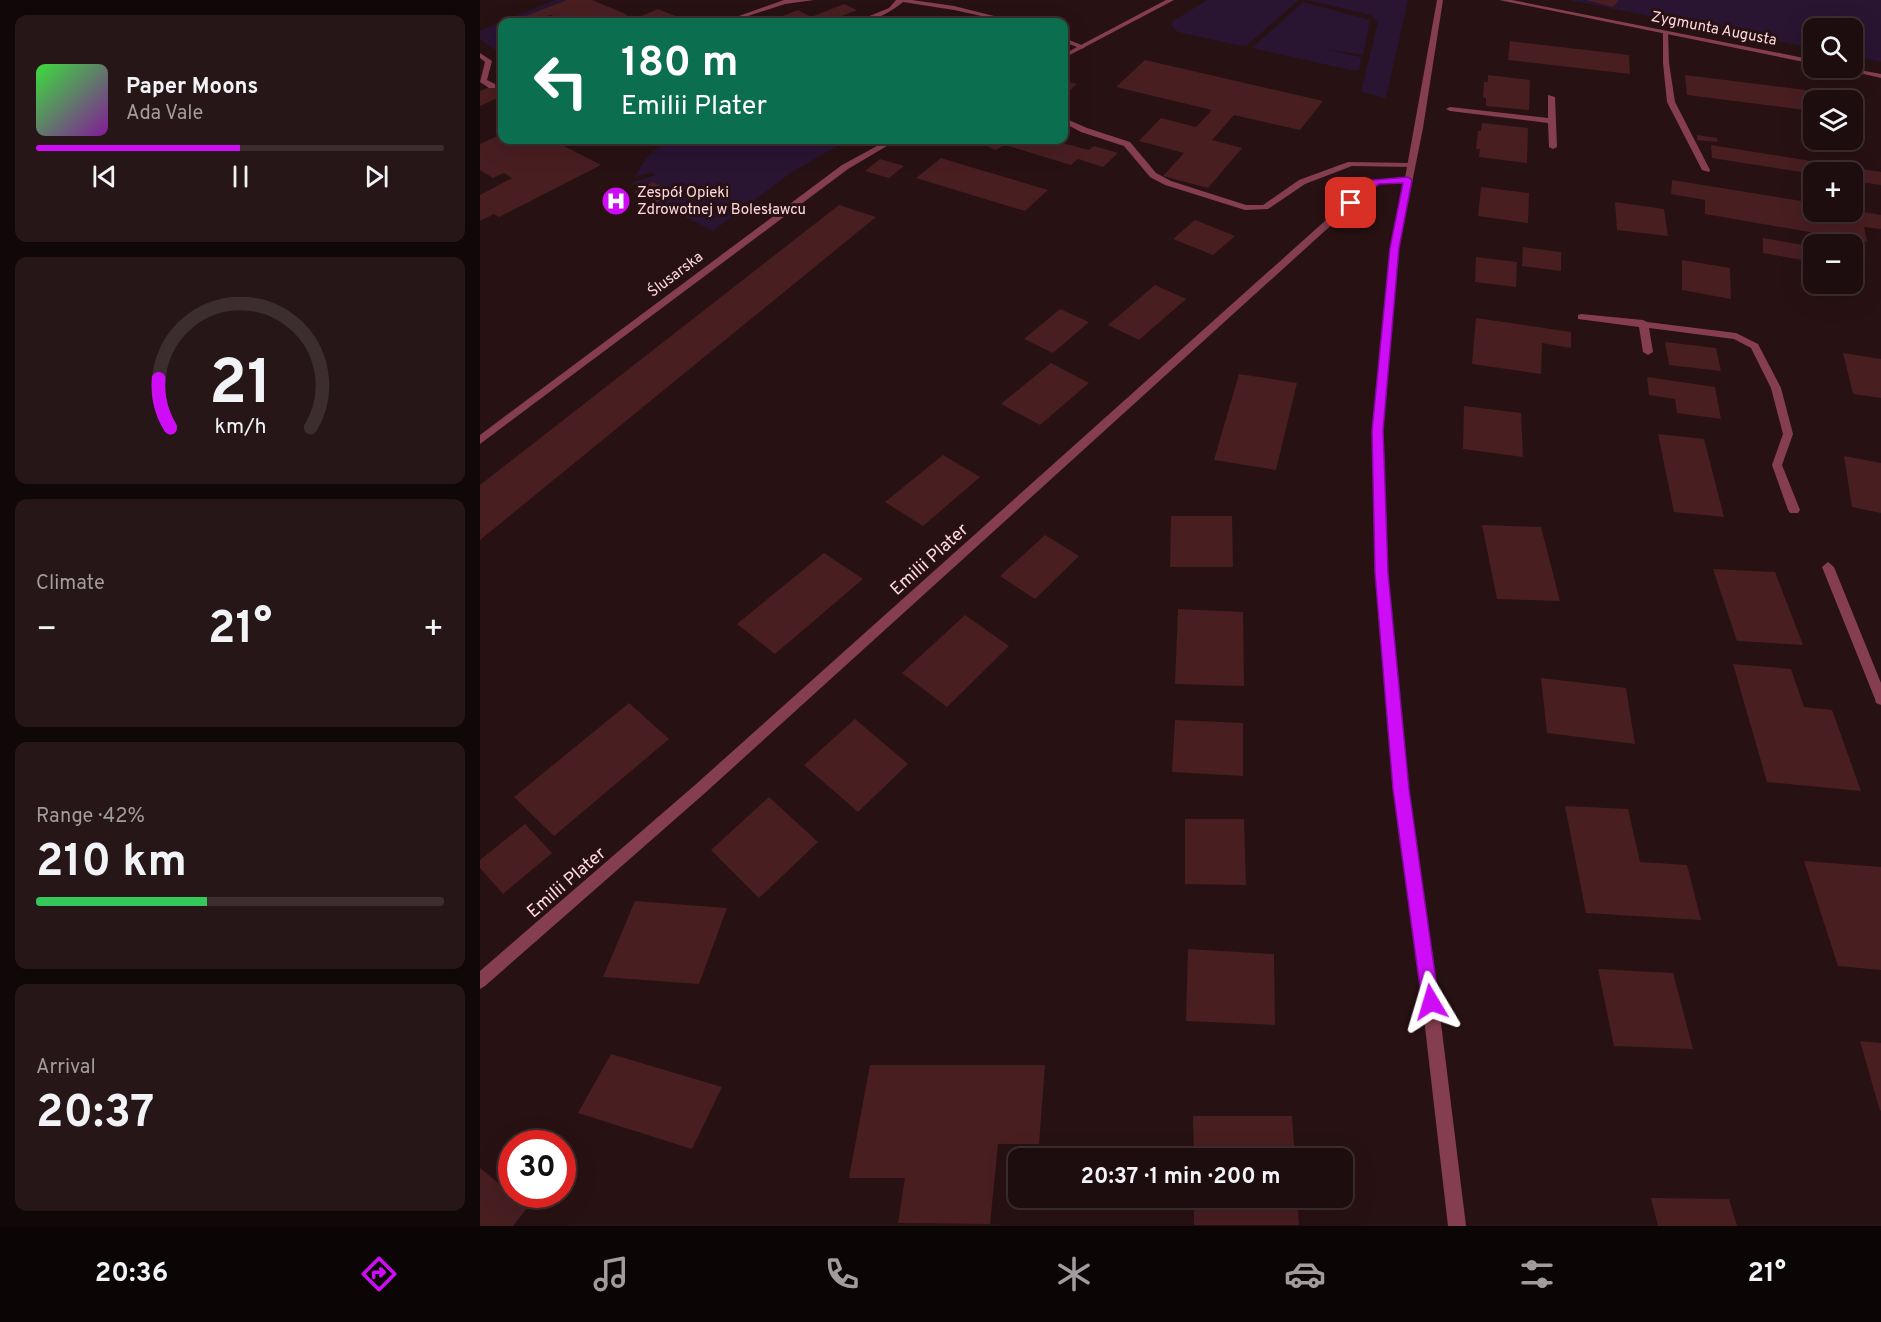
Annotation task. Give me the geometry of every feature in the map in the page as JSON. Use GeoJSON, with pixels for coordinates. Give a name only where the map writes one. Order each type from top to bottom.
{"type":"FeatureCollection","features":[{"type":"Feature","properties":{"kind":"street"},"geometry":{"type":"LineString","coordinates":[[740,18],[784,2],[811,0]]}},
{"type":"Feature","properties":{"kind":"street"},"geometry":{"type":"LineString","coordinates":[[868,18],[891,9],[901,0],[954,8],[998,18]]}},
{"type":"Feature","properties":{"kind":"street"},"geometry":{"type":"LineString","coordinates":[[1068,54],[1171,0]]}},
{"type":"Feature","properties":{"kind":"street"},"geometry":{"type":"LineString","coordinates":[[1440,0],[1419,128],[1395,248],[1378,431],[1382,573],[1401,789],[1425,958],[1457,1226]]}},
{"type":"Feature","properties":{"kind":"street","name":"Zygmunta Augusta"},"geometry":{"type":"LineString","coordinates":[[1502,0],[1803,60]]}},
{"type":"Feature","properties":{"kind":"street"},"geometry":{"type":"LineString","coordinates":[[1665,32],[1671,102],[1706,170]]}},
{"type":"Feature","properties":{"kind":"street"},"geometry":{"type":"LineString","coordinates":[[1068,42],[1082,47]]}},
{"type":"Feature","properties":{"kind":"street"},"geometry":{"type":"LineString","coordinates":[[480,56],[489,61],[483,81],[492,86]]}},
{"type":"Feature","properties":{"kind":"street"},"geometry":{"type":"LineString","coordinates":[[1863,72],[1881,76]]}},
{"type":"Feature","properties":{"kind":"street"},"geometry":{"type":"LineString","coordinates":[[1551,97],[1552,147]]}},
{"type":"Feature","properties":{"kind":"street"},"geometry":{"type":"LineString","coordinates":[[1450,109],[1552,121]]}},
{"type":"Feature","properties":{"kind":"street"},"geometry":{"type":"LineString","coordinates":[[1068,122],[1084,130],[1127,144],[1153,175],[1168,183],[1245,208],[1265,207],[1302,182],[1351,164],[1410,165]]}},
{"type":"Feature","properties":{"kind":"street","name":"Ślusarska"},"geometry":{"type":"LineString","coordinates":[[480,440],[845,167],[886,144]]}},
{"type":"Feature","properties":{"kind":"street","name":"Emilii Plater"},"geometry":{"type":"LineString","coordinates":[[480,981],[860,646],[1367,188],[1376,182],[1408,180]]}},
{"type":"Feature","properties":{"kind":"street"},"geometry":{"type":"LineString","coordinates":[[1581,317],[1736,336],[1755,346],[1776,388],[1788,434],[1777,465],[1794,510]]}},
{"type":"Feature","properties":{"kind":"street"},"geometry":{"type":"LineString","coordinates":[[1643,323],[1648,352]]}},
{"type":"Feature","properties":{"kind":"street"},"geometry":{"type":"LineString","coordinates":[[1828,567],[1881,699]]}},
{"type":"Feature","properties":{"kind":"shaded area"},"geometry":{"type":"Polygon","coordinates":[[[555,0],[567,0],[523,18],[511,18],[555,0]]]}},
{"type":"Feature","properties":{"kind":"shaded area"},"geometry":{"type":"Polygon","coordinates":[[[1207,0],[1299,0],[1247,45],[1242,46],[1176,31],[1171,24],[1173,21],[1207,0]]]}},
{"type":"Feature","properties":{"kind":"shaded area"},"geometry":{"type":"Polygon","coordinates":[[[1307,0],[1408,0],[1386,98],[1361,92],[1378,22],[1371,15],[1307,0]]]}},
{"type":"Feature","properties":{"kind":"shaded area"},"geometry":{"type":"Polygon","coordinates":[[[1568,0],[1881,0],[1881,62],[1863,58],[1863,18],[1803,18],[1803,46],[1568,0]]]}},
{"type":"Feature","properties":{"kind":"shaded area"},"geometry":{"type":"Polygon","coordinates":[[[1303,2],[1370,20],[1363,55],[1325,49],[1360,57],[1359,70],[1252,48],[1303,2]]]}},
{"type":"Feature","properties":{"kind":"shaded area"},"geometry":{"type":"Polygon","coordinates":[[[498,23],[498,52],[480,39],[480,31],[498,23]]]}},
{"type":"Feature","properties":{"kind":"shaded area"},"geometry":{"type":"Polygon","coordinates":[[[671,144],[841,144],[792,172],[713,231],[656,203],[674,193],[653,182],[642,188],[632,183],[655,175],[651,172],[635,177],[647,158],[663,146],[671,144]]]}},
{"type":"Feature","properties":{"kind":"building"},"geometry":{"type":"Polygon","coordinates":[[[567,0],[592,0],[628,15],[623,17],[626,18],[559,18],[551,15],[546,16],[551,18],[520,18],[567,0]]]}},
{"type":"Feature","properties":{"kind":"building"},"geometry":{"type":"Polygon","coordinates":[[[1586,0],[1619,0],[1613,7],[1586,0]]]}},
{"type":"Feature","properties":{"kind":"building"},"geometry":{"type":"Polygon","coordinates":[[[844,4],[857,10],[836,18],[778,18],[798,10],[811,17],[844,4]]]}},
{"type":"Feature","properties":{"kind":"building"},"geometry":{"type":"Polygon","coordinates":[[[658,9],[680,18],[637,18],[658,9]]]}},
{"type":"Feature","properties":{"kind":"building"},"geometry":{"type":"Polygon","coordinates":[[[1510,41],[1629,55],[1630,74],[1508,60],[1510,41]]]}},
{"type":"Feature","properties":{"kind":"building"},"geometry":{"type":"Polygon","coordinates":[[[1145,60],[1323,101],[1300,130],[1234,115],[1212,140],[1242,148],[1208,188],[1163,176],[1184,153],[1139,141],[1161,118],[1196,127],[1212,110],[1116,87],[1145,60]]]}},
{"type":"Feature","properties":{"kind":"building"},"geometry":{"type":"Polygon","coordinates":[[[1488,75],[1530,80],[1529,110],[1486,106],[1486,98],[1483,97],[1484,82],[1488,82],[1488,75]]]}},
{"type":"Feature","properties":{"kind":"building"},"geometry":{"type":"Polygon","coordinates":[[[1685,75],[1806,90],[1803,90],[1803,110],[1687,95],[1685,75]]]}},
{"type":"Feature","properties":{"kind":"building"},"geometry":{"type":"Polygon","coordinates":[[[1068,82],[1077,84],[1069,91],[1068,82]]]}},
{"type":"Feature","properties":{"kind":"building"},"geometry":{"type":"Polygon","coordinates":[[[498,84],[498,98],[480,106],[480,91],[498,84]]]}},
{"type":"Feature","properties":{"kind":"building"},"geometry":{"type":"Polygon","coordinates":[[[1482,123],[1528,128],[1527,163],[1479,157],[1480,149],[1476,149],[1478,131],[1481,131],[1482,123]]]}},
{"type":"Feature","properties":{"kind":"building"},"geometry":{"type":"Polygon","coordinates":[[[1697,135],[1717,138],[1718,142],[1697,140],[1697,135]]]}},
{"type":"Feature","properties":{"kind":"building"},"geometry":{"type":"Polygon","coordinates":[[[498,136],[498,144],[564,144],[562,145],[601,165],[499,217],[494,214],[480,221],[480,195],[512,178],[504,173],[493,178],[480,170],[480,144],[498,136]]]}},
{"type":"Feature","properties":{"kind":"building"},"geometry":{"type":"Polygon","coordinates":[[[984,144],[1066,144],[1089,150],[1094,146],[1118,153],[1103,167],[1078,159],[1071,165],[1005,145],[995,150],[984,144]]]}},
{"type":"Feature","properties":{"kind":"building"},"geometry":{"type":"Polygon","coordinates":[[[1711,145],[1818,162],[1803,162],[1803,172],[1712,158],[1711,145]]]}},
{"type":"Feature","properties":{"kind":"building"},"geometry":{"type":"Polygon","coordinates":[[[941,158],[1048,190],[1025,211],[916,178],[941,158]]]}},
{"type":"Feature","properties":{"kind":"building"},"geometry":{"type":"Polygon","coordinates":[[[880,159],[904,166],[889,178],[865,171],[880,159]]]}},
{"type":"Feature","properties":{"kind":"building"},"geometry":{"type":"Polygon","coordinates":[[[1863,169],[1881,172],[1881,185],[1863,183],[1863,169]]]}},
{"type":"Feature","properties":{"kind":"building"},"geometry":{"type":"Polygon","coordinates":[[[1672,180],[1803,201],[1803,222],[1863,222],[1863,212],[1881,215],[1881,229],[1864,227],[1867,242],[1863,241],[1863,234],[1821,234],[1705,214],[1705,200],[1671,194],[1672,180]]]}},
{"type":"Feature","properties":{"kind":"building"},"geometry":{"type":"Polygon","coordinates":[[[653,182],[674,193],[656,203],[634,192],[653,182]]]}},
{"type":"Feature","properties":{"kind":"building"},"geometry":{"type":"Polygon","coordinates":[[[1481,187],[1529,193],[1528,223],[1478,216],[1481,187]]]}},
{"type":"Feature","properties":{"kind":"building"},"geometry":{"type":"Polygon","coordinates":[[[1615,202],[1664,209],[1668,236],[1617,230],[1615,202]]]}},
{"type":"Feature","properties":{"kind":"building"},"geometry":{"type":"Polygon","coordinates":[[[839,205],[876,217],[480,540],[480,485],[839,205]]]}},
{"type":"Feature","properties":{"kind":"building"},"geometry":{"type":"Polygon","coordinates":[[[1195,220],[1235,236],[1213,255],[1173,239],[1195,220]]]}},
{"type":"Feature","properties":{"kind":"building"},"geometry":{"type":"Polygon","coordinates":[[[1763,238],[1803,245],[1803,260],[1763,253],[1763,238]]]}},
{"type":"Feature","properties":{"kind":"building"},"geometry":{"type":"Polygon","coordinates":[[[1523,247],[1561,252],[1561,271],[1522,266],[1523,247]]]}},
{"type":"Feature","properties":{"kind":"building"},"geometry":{"type":"Polygon","coordinates":[[[1476,257],[1517,262],[1516,287],[1475,282],[1476,257]]]}},
{"type":"Feature","properties":{"kind":"building"},"geometry":{"type":"Polygon","coordinates":[[[1682,260],[1730,268],[1731,299],[1682,290],[1682,260]]]}},
{"type":"Feature","properties":{"kind":"building"},"geometry":{"type":"Polygon","coordinates":[[[1155,285],[1186,299],[1139,340],[1108,325],[1155,285]]]}},
{"type":"Feature","properties":{"kind":"building"},"geometry":{"type":"Polygon","coordinates":[[[1060,309],[1089,322],[1053,353],[1024,339],[1060,309]]]}},
{"type":"Feature","properties":{"kind":"building"},"geometry":{"type":"Polygon","coordinates":[[[1476,318],[1571,332],[1571,348],[1542,343],[1541,374],[1472,364],[1476,318]]]}},
{"type":"Feature","properties":{"kind":"building"},"geometry":{"type":"Polygon","coordinates":[[[1665,342],[1716,348],[1721,371],[1669,365],[1665,342]]]}},
{"type":"Feature","properties":{"kind":"building"},"geometry":{"type":"Polygon","coordinates":[[[1843,353],[1881,359],[1881,398],[1853,394],[1843,353]]]}},
{"type":"Feature","properties":{"kind":"building"},"geometry":{"type":"Polygon","coordinates":[[[1051,363],[1089,383],[1040,425],[1001,404],[1051,363]]]}},
{"type":"Feature","properties":{"kind":"building"},"geometry":{"type":"Polygon","coordinates":[[[1239,374],[1297,383],[1276,470],[1214,460],[1239,374]]]}},
{"type":"Feature","properties":{"kind":"building"},"geometry":{"type":"Polygon","coordinates":[[[1647,377],[1715,387],[1721,419],[1677,413],[1675,399],[1649,395],[1647,377]]]}},
{"type":"Feature","properties":{"kind":"building"},"geometry":{"type":"Polygon","coordinates":[[[1464,406],[1521,413],[1523,457],[1463,449],[1464,406]]]}},
{"type":"Feature","properties":{"kind":"building"},"geometry":{"type":"Polygon","coordinates":[[[1658,434],[1704,439],[1724,517],[1674,512],[1658,434]]]}},
{"type":"Feature","properties":{"kind":"building"},"geometry":{"type":"Polygon","coordinates":[[[943,455],[980,477],[923,526],[885,502],[943,455]]]}},
{"type":"Feature","properties":{"kind":"building"},"geometry":{"type":"Polygon","coordinates":[[[1844,456],[1881,463],[1881,513],[1852,507],[1844,456]]]}},
{"type":"Feature","properties":{"kind":"building"},"geometry":{"type":"Polygon","coordinates":[[[1171,516],[1232,516],[1233,567],[1170,567],[1171,516]]]}},
{"type":"Feature","properties":{"kind":"building"},"geometry":{"type":"Polygon","coordinates":[[[1482,525],[1541,527],[1560,601],[1497,599],[1482,525]]]}},
{"type":"Feature","properties":{"kind":"building"},"geometry":{"type":"Polygon","coordinates":[[[1045,535],[1079,556],[1035,599],[1000,576],[1045,535]]]}},
{"type":"Feature","properties":{"kind":"building"},"geometry":{"type":"Polygon","coordinates":[[[824,553],[863,579],[775,654],[737,624],[824,553]]]}},
{"type":"Feature","properties":{"kind":"building"},"geometry":{"type":"Polygon","coordinates":[[[1713,569],[1775,572],[1803,645],[1737,641],[1713,569]]]}},
{"type":"Feature","properties":{"kind":"building"},"geometry":{"type":"Polygon","coordinates":[[[1178,609],[1243,612],[1244,686],[1175,684],[1178,609]]]}},
{"type":"Feature","properties":{"kind":"building"},"geometry":{"type":"Polygon","coordinates":[[[965,615],[1009,646],[947,707],[902,673],[965,615]]]}},
{"type":"Feature","properties":{"kind":"building"},"geometry":{"type":"Polygon","coordinates":[[[1733,664],[1791,669],[1804,707],[1832,710],[1861,791],[1767,782],[1733,664]]]}},
{"type":"Feature","properties":{"kind":"building"},"geometry":{"type":"Polygon","coordinates":[[[1541,678],[1626,688],[1635,744],[1547,733],[1541,678]]]}},
{"type":"Feature","properties":{"kind":"building"},"geometry":{"type":"Polygon","coordinates":[[[629,703],[669,739],[554,836],[514,797],[629,703]]]}},
{"type":"Feature","properties":{"kind":"building"},"geometry":{"type":"Polygon","coordinates":[[[855,719],[908,764],[858,812],[804,765],[855,719]]]}},
{"type":"Feature","properties":{"kind":"building"},"geometry":{"type":"Polygon","coordinates":[[[1175,720],[1243,723],[1243,776],[1172,772],[1175,720]]]}},
{"type":"Feature","properties":{"kind":"building"},"geometry":{"type":"Polygon","coordinates":[[[769,797],[818,842],[759,898],[711,850],[769,797]]]}},
{"type":"Feature","properties":{"kind":"building"},"geometry":{"type":"Polygon","coordinates":[[[1565,806],[1628,809],[1640,862],[1687,865],[1701,920],[1586,913],[1565,806]]]}},
{"type":"Feature","properties":{"kind":"building"},"geometry":{"type":"Polygon","coordinates":[[[1185,819],[1244,819],[1246,885],[1185,884],[1185,819]]]}},
{"type":"Feature","properties":{"kind":"building"},"geometry":{"type":"Polygon","coordinates":[[[525,824],[552,853],[503,894],[480,868],[480,860],[525,824]]]}},
{"type":"Feature","properties":{"kind":"building"},"geometry":{"type":"Polygon","coordinates":[[[1804,861],[1881,867],[1881,970],[1838,966],[1804,861]]]}},
{"type":"Feature","properties":{"kind":"building"},"geometry":{"type":"Polygon","coordinates":[[[635,901],[727,908],[699,984],[603,977],[635,901]]]}},
{"type":"Feature","properties":{"kind":"building"},"geometry":{"type":"Polygon","coordinates":[[[1188,949],[1274,954],[1275,1025],[1186,1021],[1188,949]]]}},
{"type":"Feature","properties":{"kind":"building"},"geometry":{"type":"Polygon","coordinates":[[[1598,969],[1673,973],[1693,1049],[1614,1046],[1598,969]]]}},
{"type":"Feature","properties":{"kind":"building"},"geometry":{"type":"Polygon","coordinates":[[[1860,1041],[1881,1043],[1880,1111],[1860,1041]]]}},
{"type":"Feature","properties":{"kind":"building"},"geometry":{"type":"Polygon","coordinates":[[[611,1054],[722,1087],[692,1149],[578,1113],[611,1054]]]}},
{"type":"Feature","properties":{"kind":"building"},"geometry":{"type":"Polygon","coordinates":[[[870,1065],[1045,1065],[1039,1144],[998,1144],[990,1224],[898,1223],[905,1178],[849,1178],[870,1065]]]}},
{"type":"Feature","properties":{"kind":"building"},"geometry":{"type":"Polygon","coordinates":[[[1193,1116],[1292,1116],[1294,1148],[1194,1148],[1193,1116]]]}},
{"type":"Feature","properties":{"kind":"building"},"geometry":{"type":"Polygon","coordinates":[[[480,1168],[498,1183],[498,1208],[527,1208],[513,1226],[480,1226],[480,1168]]]}},
{"type":"Feature","properties":{"kind":"building"},"geometry":{"type":"Polygon","coordinates":[[[1651,1198],[1729,1199],[1737,1226],[1658,1226],[1651,1198]]]}},
{"type":"Feature","properties":{"kind":"building"},"geometry":{"type":"Polygon","coordinates":[[[1194,1208],[1298,1208],[1299,1225],[1194,1225],[1194,1208]]]}},
{"type":"Feature","properties":{"kind":"place","name":"Zespół Opieki Zdrowotnej w Bolesławcu"},"geometry":{"type":"Point","coordinates":[616,201]}},
{"type":"Feature","properties":{"kind":"route"},"geometry":{"type":"LineString","coordinates":[[1351,203],[1376,182],[1408,180],[1395,248],[1378,431],[1378,455],[1382,573],[1401,789],[1431,1002]]}}]}
